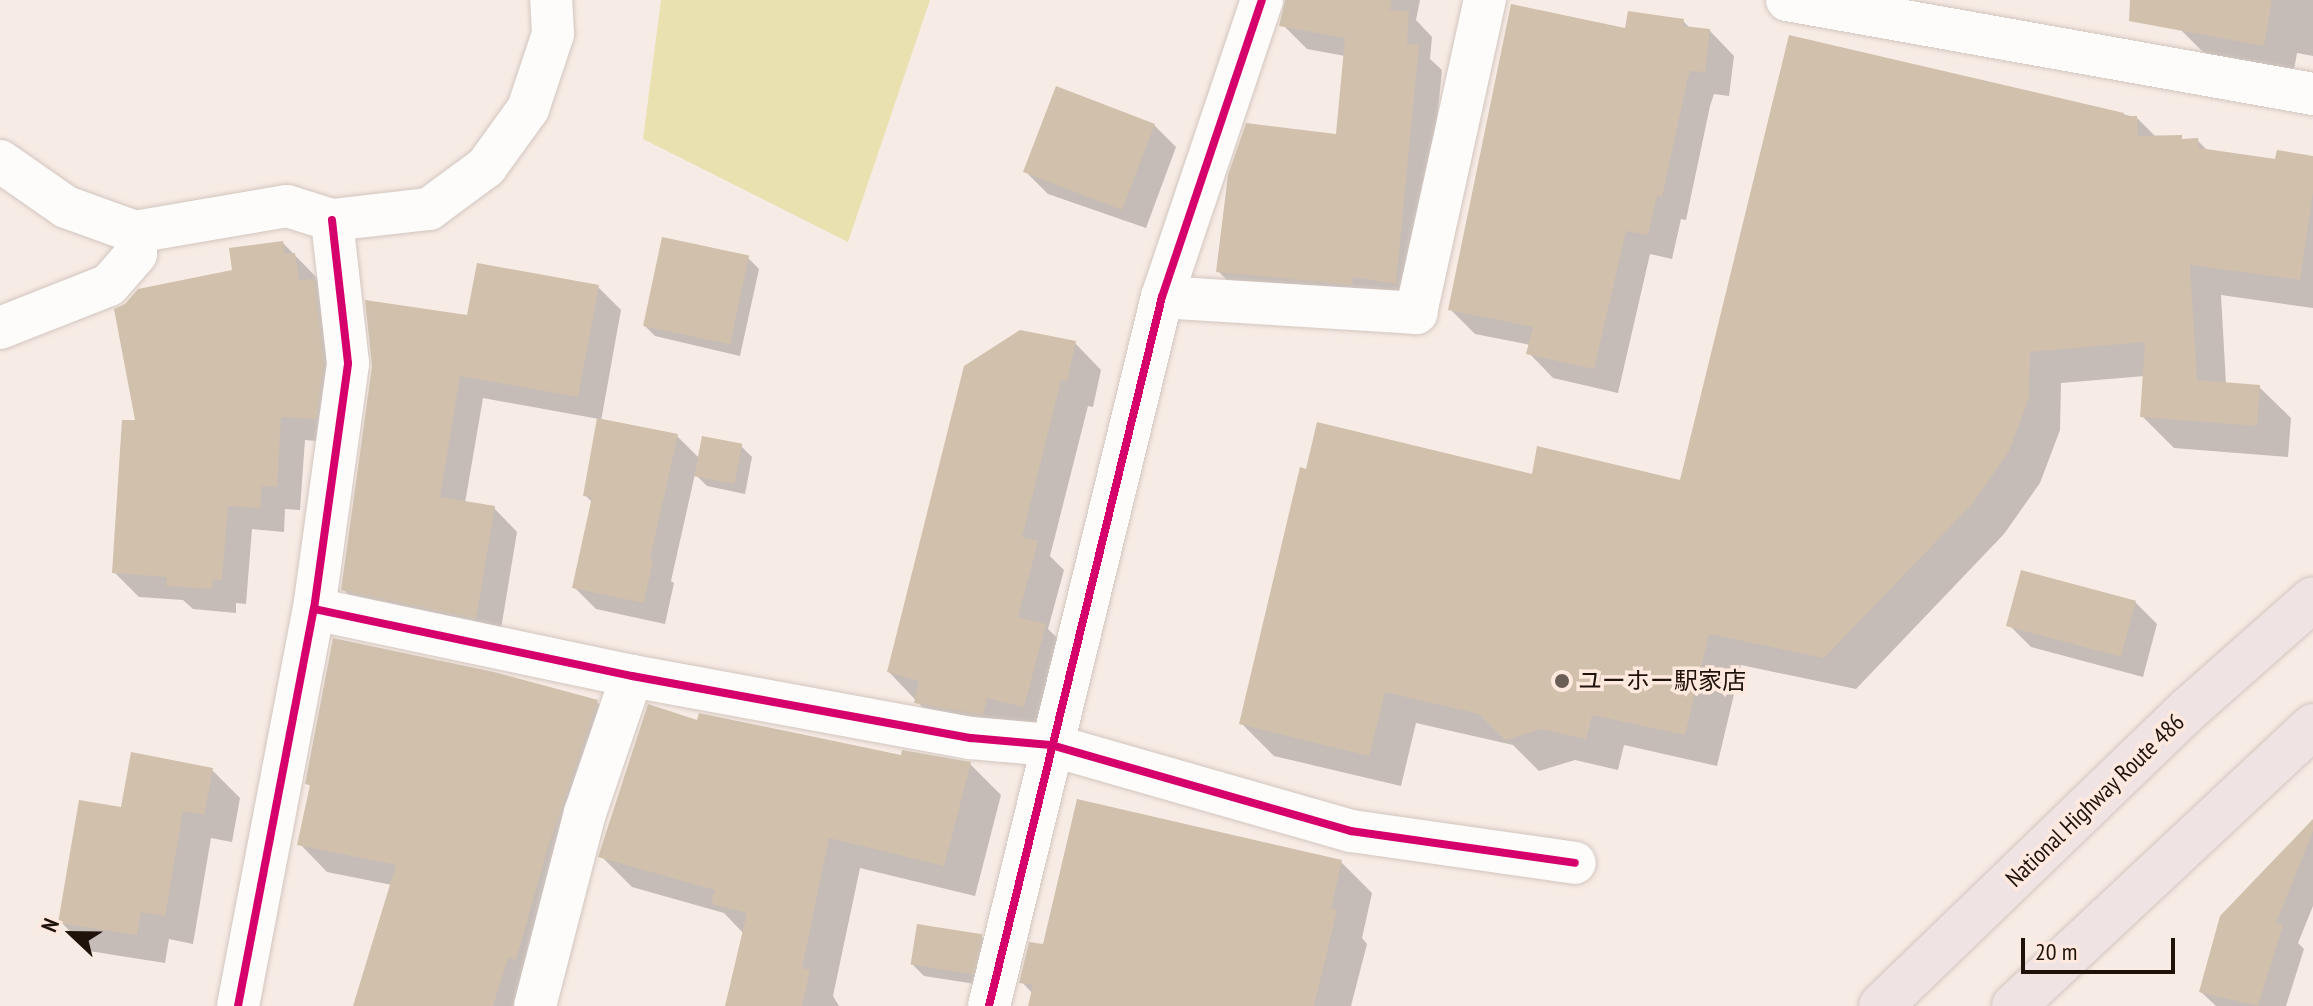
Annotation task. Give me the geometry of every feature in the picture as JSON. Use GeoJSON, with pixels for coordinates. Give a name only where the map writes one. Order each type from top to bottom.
{"type":"FeatureCollection","features":[{"type":"Feature","properties":{"kind":"highway","name":"National Highway Route 486"},"geometry":{"type":"LineString","coordinates":[[1881,1006],[2190,708],[2313,599]]}},
{"type":"Feature","properties":{"kind":"highway"},"geometry":{"type":"LineString","coordinates":[[2014,1006],[2313,726]]}},
{"type":"Feature","properties":{"kind":"street"},"geometry":{"type":"LineString","coordinates":[[0,161],[66,207],[135,232],[287,206],[332,220],[429,209],[486,167],[528,109],[553,34],[551,0]]}},
{"type":"Feature","properties":{"kind":"street"},"geometry":{"type":"LineString","coordinates":[[989,1006],[1162,297],[1262,0]]}},
{"type":"Feature","properties":{"kind":"street"},"geometry":{"type":"LineString","coordinates":[[1162,297],[1416,313],[1485,0]]}},
{"type":"Feature","properties":{"kind":"street"},"geometry":{"type":"LineString","coordinates":[[1787,0],[1873,7],[2313,94]]}},
{"type":"Feature","properties":{"kind":"street"},"geometry":{"type":"LineString","coordinates":[[238,1006],[314,609],[348,363],[332,220]]}},
{"type":"Feature","properties":{"kind":"street"},"geometry":{"type":"LineString","coordinates":[[0,328],[109,285],[136,254],[135,232]]}},
{"type":"Feature","properties":{"kind":"street"},"geometry":{"type":"LineString","coordinates":[[314,609],[632,676],[971,738],[1051,745],[1351,831],[1575,863]]}},
{"type":"Feature","properties":{"kind":"street"},"geometry":{"type":"LineString","coordinates":[[535,1006],[585,813],[632,676]]}},
{"type":"Feature","properties":{"kind":"shaded area"},"geometry":{"type":"Polygon","coordinates":[[[661,0],[930,0],[848,242],[643,139],[661,0]]]}},
{"type":"Feature","properties":{"kind":"building"},"geometry":{"type":"Polygon","coordinates":[[[1285,0],[1392,0],[1390,10],[1409,11],[1407,44],[1419,45],[1396,284],[1353,277],[1352,285],[1216,272],[1228,175],[1246,123],[1336,134],[1345,38],[1279,26],[1285,0]]]}},
{"type":"Feature","properties":{"kind":"building"},"geometry":{"type":"Polygon","coordinates":[[[2130,0],[2272,0],[2264,46],[2129,21],[2130,0]]]}},
{"type":"Feature","properties":{"kind":"building"},"geometry":{"type":"Polygon","coordinates":[[[1511,4],[1625,28],[1628,11],[1684,19],[1683,26],[1710,29],[1705,72],[1690,71],[1662,197],[1657,196],[1648,235],[1626,231],[1594,369],[1526,354],[1533,327],[1448,310],[1511,4]]]}},
{"type":"Feature","properties":{"kind":"building"},"geometry":{"type":"Polygon","coordinates":[[[1789,35],[2124,113],[2124,116],[2137,116],[2138,136],[2182,135],[2182,139],[2198,138],[2199,148],[2275,159],[2277,150],[2313,156],[2313,192],[2300,280],[2190,265],[2197,380],[2260,385],[2257,426],[2140,417],[2145,342],[2030,352],[2029,398],[2009,451],[1973,503],[1824,658],[1709,634],[1685,735],[1592,715],[1586,739],[1542,729],[1505,740],[1479,714],[1385,692],[1369,756],[1239,724],[1300,467],[1306,469],[1317,422],[1532,474],[1537,446],[1680,480],[1789,35]]]}},
{"type":"Feature","properties":{"kind":"building"},"geometry":{"type":"Polygon","coordinates":[[[1056,86],[1155,124],[1122,210],[1023,172],[1056,86]]]}},
{"type":"Feature","properties":{"kind":"building"},"geometry":{"type":"Polygon","coordinates":[[[662,237],[749,256],[730,345],[643,326],[662,237]]]}},
{"type":"Feature","properties":{"kind":"building"},"geometry":{"type":"Polygon","coordinates":[[[283,241],[285,254],[295,253],[299,280],[314,279],[324,363],[316,419],[281,417],[277,487],[262,486],[260,508],[228,506],[222,580],[213,579],[212,589],[166,586],[167,577],[112,573],[122,420],[135,420],[114,309],[125,304],[138,289],[232,270],[229,248],[283,241]]]}},
{"type":"Feature","properties":{"kind":"building"},"geometry":{"type":"Polygon","coordinates":[[[477,263],[599,285],[578,397],[460,376],[440,497],[495,506],[476,619],[341,590],[372,366],[365,300],[467,315],[477,263]]]}},
{"type":"Feature","properties":{"kind":"building"},"geometry":{"type":"Polygon","coordinates":[[[1020,330],[1076,341],[1067,381],[1061,380],[1022,537],[1038,541],[1018,617],[1046,624],[1024,707],[987,698],[983,715],[914,703],[919,681],[887,672],[964,366],[1020,330]]]}},
{"type":"Feature","properties":{"kind":"building"},"geometry":{"type":"Polygon","coordinates":[[[597,418],[678,434],[650,559],[653,560],[644,603],[572,588],[592,497],[583,496],[597,418]]]}},
{"type":"Feature","properties":{"kind":"building"},"geometry":{"type":"Polygon","coordinates":[[[702,436],[742,444],[734,484],[694,476],[702,436]]]}},
{"type":"Feature","properties":{"kind":"building"},"geometry":{"type":"Polygon","coordinates":[[[2021,570],[2136,601],[2121,657],[2006,626],[2021,570]]]}},
{"type":"Feature","properties":{"kind":"building"},"geometry":{"type":"Polygon","coordinates":[[[333,638],[494,672],[598,700],[546,854],[516,960],[508,958],[493,1006],[353,1006],[396,865],[297,845],[310,785],[305,784],[333,638]]]}},
{"type":"Feature","properties":{"kind":"building"},"geometry":{"type":"Polygon","coordinates":[[[648,704],[697,720],[699,713],[901,755],[902,750],[971,762],[944,866],[829,838],[802,968],[810,970],[802,1006],[725,1006],[747,913],[711,904],[715,890],[598,857],[648,704]]]}},
{"type":"Feature","properties":{"kind":"building"},"geometry":{"type":"Polygon","coordinates":[[[131,752],[213,768],[204,815],[183,811],[165,916],[141,912],[137,935],[58,923],[79,800],[121,807],[131,752]]]}},
{"type":"Feature","properties":{"kind":"building"},"geometry":{"type":"Polygon","coordinates":[[[1077,799],[1342,860],[1331,909],[1337,910],[1314,1006],[1028,1006],[1033,985],[1019,983],[1029,942],[1043,944],[1077,799]]]}},
{"type":"Feature","properties":{"kind":"building"},"geometry":{"type":"Polygon","coordinates":[[[2313,819],[2313,831],[2276,923],[2283,925],[2258,1006],[2199,992],[2220,916],[2313,819]]]}},
{"type":"Feature","properties":{"kind":"building"},"geometry":{"type":"Polygon","coordinates":[[[917,924],[982,934],[976,975],[911,964],[917,924]]]}},
{"type":"Feature","properties":{"kind":"cycle path"},"geometry":{"type":"LineString","coordinates":[[989,1006],[1162,297],[1262,0]]}},
{"type":"Feature","properties":{"kind":"cycle path"},"geometry":{"type":"LineString","coordinates":[[238,1006],[314,609],[348,363],[332,220]]}},
{"type":"Feature","properties":{"kind":"cycle path"},"geometry":{"type":"LineString","coordinates":[[314,609],[632,676],[971,738],[1051,745],[1351,831],[1575,863]]}},
{"type":"Feature","properties":{"kind":"place","name":"ユーホー駅家店"},"geometry":{"type":"Point","coordinates":[1562,681]}}]}
